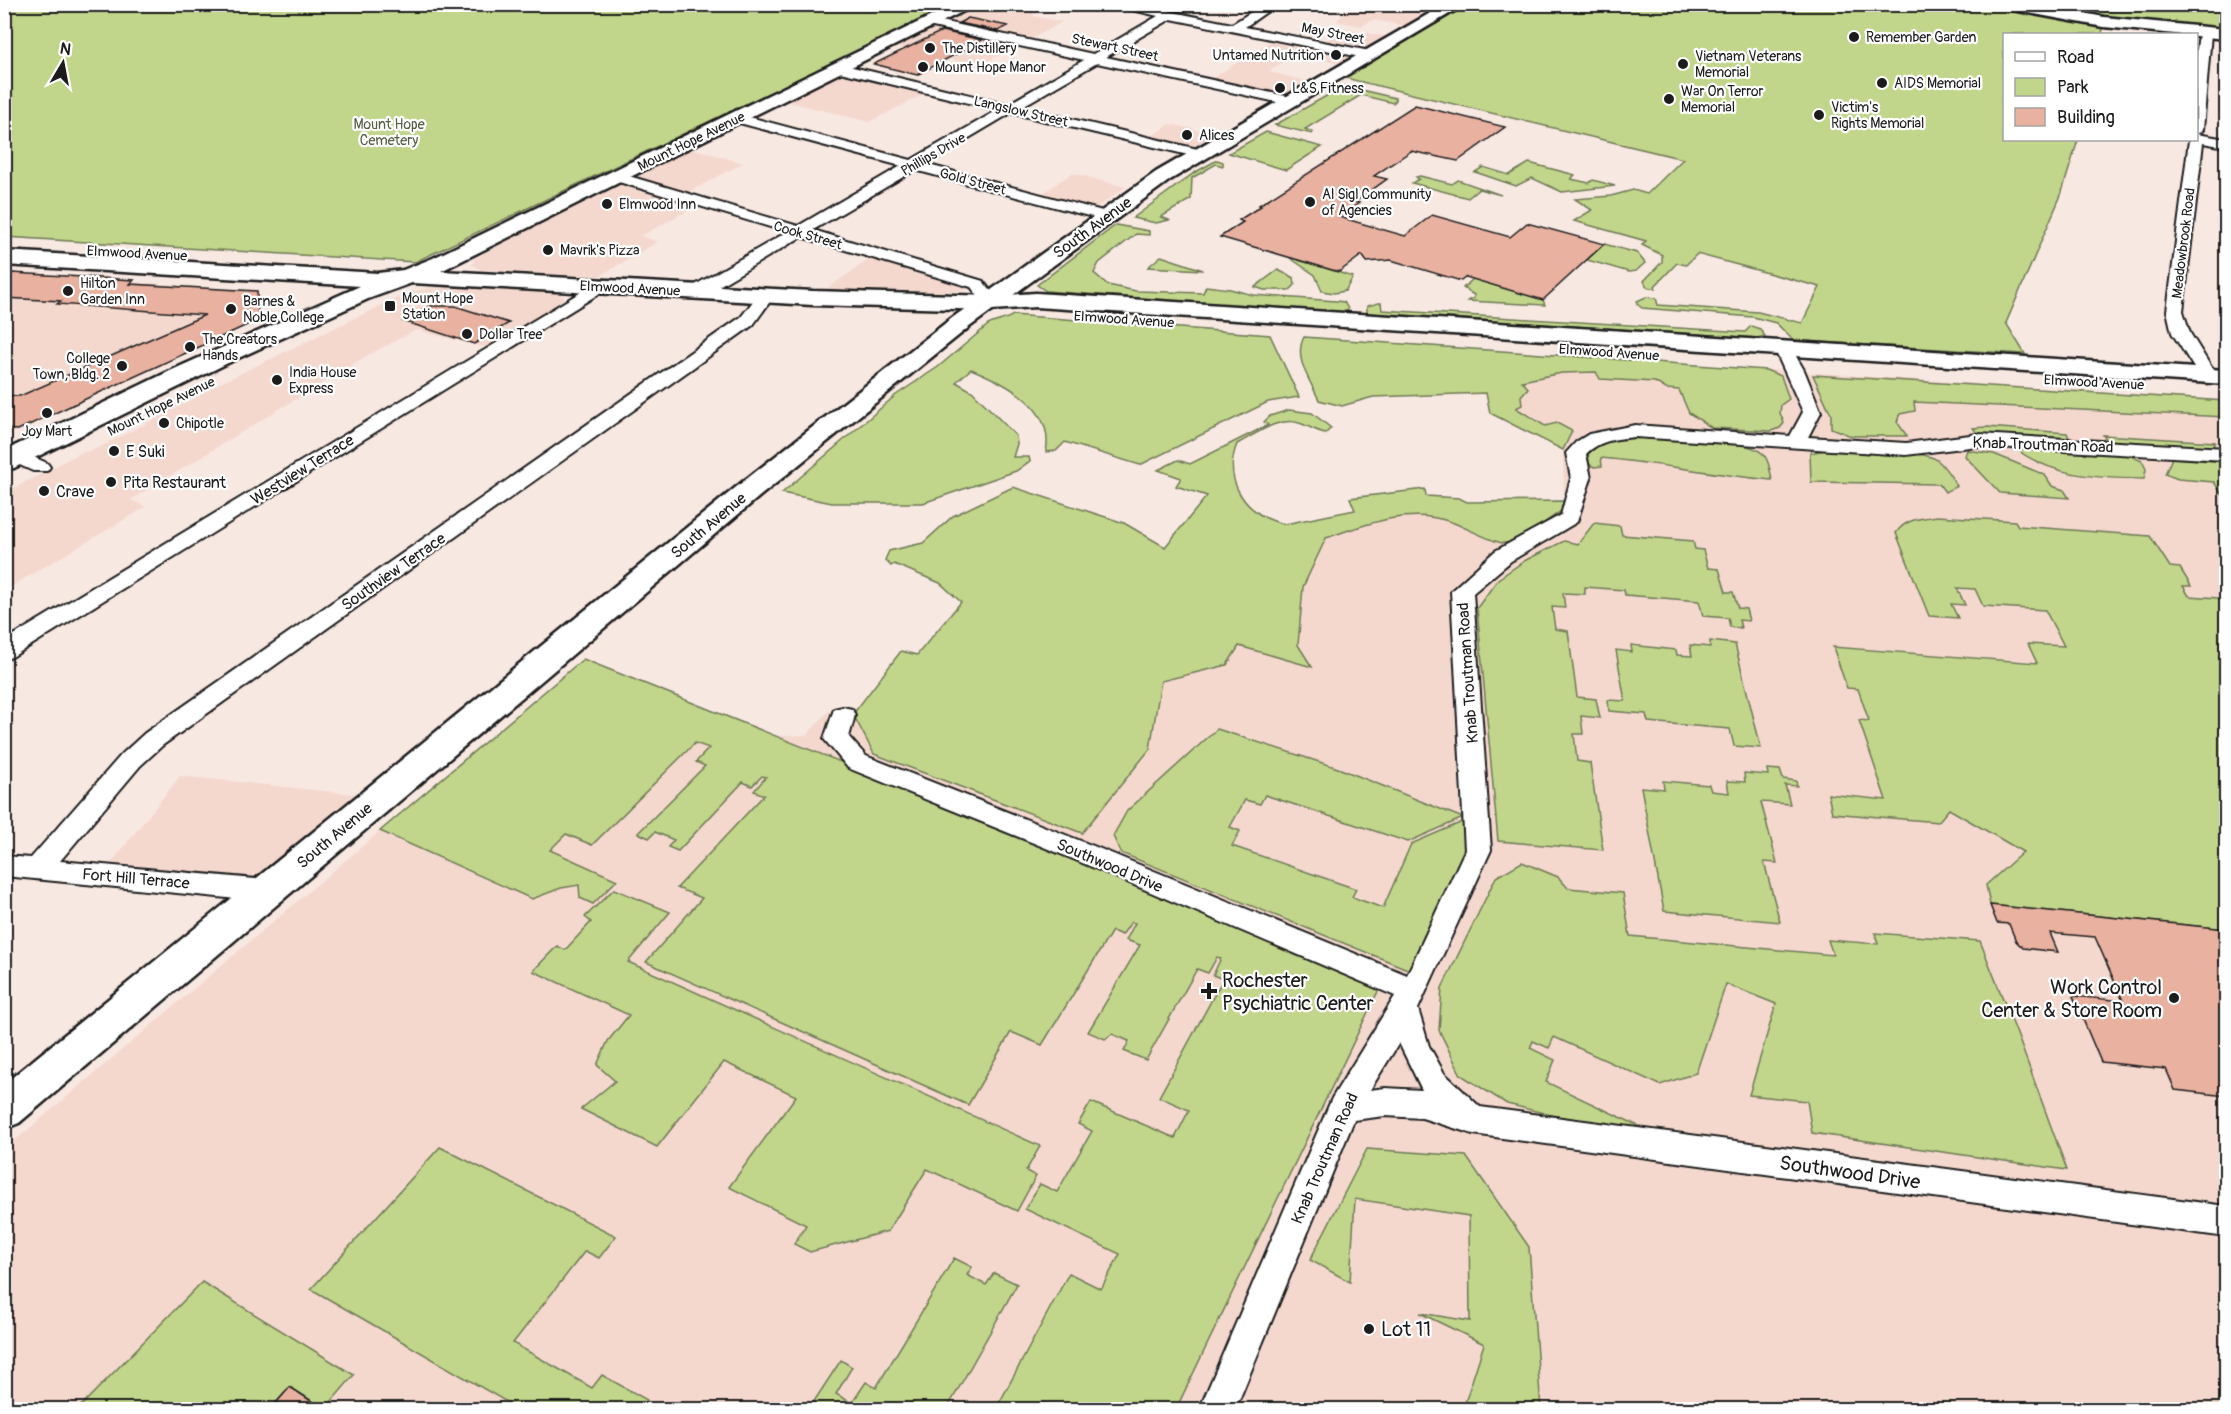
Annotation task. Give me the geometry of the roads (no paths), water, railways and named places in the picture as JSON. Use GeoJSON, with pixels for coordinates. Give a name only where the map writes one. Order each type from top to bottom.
{"type":"FeatureCollection","features":[{"type":"Feature","properties":{"kind":"main road","name":"Mount Hope Avenue"},"geometry":{"type":"LineString","coordinates":[[4,486],[17,459],[194,370],[362,294],[412,276],[970,4]]}},
{"type":"Feature","properties":{"kind":"main road"},"geometry":{"type":"LineString","coordinates":[[2007,4],[2104,22],[2226,34]]}},
{"type":"Feature","properties":{"kind":"main road","name":"South Avenue"},"geometry":{"type":"LineString","coordinates":[[4,1110],[750,490],[960,323],[992,303],[1105,216],[1163,176],[1456,6]]}},
{"type":"Feature","properties":{"kind":"main road","name":"Elmwood Avenue"},"geometry":{"type":"LineString","coordinates":[[4,245],[379,268],[402,271],[412,276]]}},
{"type":"Feature","properties":{"kind":"main road","name":"Elmwood Avenue"},"geometry":{"type":"LineString","coordinates":[[4,258],[378,280],[412,276],[766,296],[992,303],[1032,312],[1067,315],[2220,381]]}},
{"type":"Feature","properties":{"kind":"street","name":"May Street"},"geometry":{"type":"LineString","coordinates":[[1113,4],[1370,55]]}},
{"type":"Feature","properties":{"kind":"street"},"geometry":{"type":"LineString","coordinates":[[1234,28],[1273,4]]}},
{"type":"Feature","properties":{"kind":"street"},"geometry":{"type":"LineString","coordinates":[[1377,4],[1456,6]]}},
{"type":"Feature","properties":{"kind":"street","name":"Phillips Drive"},"geometry":{"type":"LineString","coordinates":[[696,292],[1169,15]]}},
{"type":"Feature","properties":{"kind":"street","name":"Stewart Street"},"geometry":{"type":"LineString","coordinates":[[932,23],[1291,101]]}},
{"type":"Feature","properties":{"kind":"street"},"geometry":{"type":"LineString","coordinates":[[2198,108],[2205,33]]}},
{"type":"Feature","properties":{"kind":"street","name":"Langslow Street"},"geometry":{"type":"LineString","coordinates":[[840,68],[1201,154]]}},
{"type":"Feature","properties":{"kind":"street","name":"Gold Street"},"geometry":{"type":"LineString","coordinates":[[737,118],[1105,216]]}},
{"type":"Feature","properties":{"kind":"street"},"geometry":{"type":"LineString","coordinates":[[2198,139],[2226,143]]}},
{"type":"Feature","properties":{"kind":"street","name":"Meadowbrook Road"},"geometry":{"type":"LineString","coordinates":[[2196,141],[2175,311],[2181,333],[2220,381]]}},
{"type":"Feature","properties":{"kind":"street","name":"Cook Street"},"geometry":{"type":"LineString","coordinates":[[617,177],[977,284],[992,303]]}},
{"type":"Feature","properties":{"kind":"street","name":"Westview Terrace"},"geometry":{"type":"LineString","coordinates":[[4,652],[599,286]]}},
{"type":"Feature","properties":{"kind":"street","name":"Southview Terrace"},"geometry":{"type":"LineString","coordinates":[[38,869],[131,760],[154,739],[747,321],[766,296]]}},
{"type":"Feature","properties":{"kind":"street"},"geometry":{"type":"LineString","coordinates":[[1787,357],[1795,370],[1812,412],[1796,442]]}},
{"type":"Feature","properties":{"kind":"street","name":"Knab Troutman Road"},"geometry":{"type":"LineString","coordinates":[[1217,1410],[1343,1108],[1408,999],[1478,850],[1462,591],[1503,556],[1570,518],[1581,478],[1576,453],[1586,442],[1596,436],[1635,431],[1906,449],[1978,440],[2226,454]]}},
{"type":"Feature","properties":{"kind":"street","name":"Southwood Drive"},"geometry":{"type":"LineString","coordinates":[[843,715],[836,739],[857,762],[1082,852],[1408,999]]}},
{"type":"Feature","properties":{"kind":"street","name":"Fort Hill Terrace"},"geometry":{"type":"LineString","coordinates":[[4,866],[267,891]]}},
{"type":"Feature","properties":{"kind":"street"},"geometry":{"type":"LineString","coordinates":[[1408,999],[1415,1048],[1433,1082],[1473,1120]]}},
{"type":"Feature","properties":{"kind":"street","name":"Southwood Drive"},"geometry":{"type":"LineString","coordinates":[[1343,1108],[1385,1102],[1422,1104],[1473,1120],[2226,1222]]}},
{"type":"Feature","properties":{"kind":"place","name":"Remember Garden"},"geometry":{"type":"Point","coordinates":[1854,37]}},
{"type":"Feature","properties":{"kind":"place","name":"The Distillery"},"geometry":{"type":"Point","coordinates":[930,48]}},
{"type":"Feature","properties":{"kind":"place","name":"Untamed Nutrition"},"geometry":{"type":"Point","coordinates":[1336,55]}},
{"type":"Feature","properties":{"kind":"place","name":"Vietnam Veterans Memorial"},"geometry":{"type":"Point","coordinates":[1683,64]}},
{"type":"Feature","properties":{"kind":"place","name":"Mount Hope Manor"},"geometry":{"type":"Point","coordinates":[923,67]}},
{"type":"Feature","properties":{"kind":"place","name":"AIDS Memorial"},"geometry":{"type":"Point","coordinates":[1882,83]}},
{"type":"Feature","properties":{"kind":"place","name":"L&S Fitness"},"geometry":{"type":"Point","coordinates":[1280,88]}},
{"type":"Feature","properties":{"kind":"place","name":"War On Terror Memorial"},"geometry":{"type":"Point","coordinates":[1669,99]}},
{"type":"Feature","properties":{"kind":"place","name":"Victim's Rights Memorial"},"geometry":{"type":"Point","coordinates":[1819,115]}},
{"type":"Feature","properties":{"kind":"place","name":"Alices"},"geometry":{"type":"Point","coordinates":[1187,135]}},
{"type":"Feature","properties":{"kind":"place","name":"Al Sigl Community of Agencies"},"geometry":{"type":"Point","coordinates":[1310,202]}},
{"type":"Feature","properties":{"kind":"place","name":"Elmwood Inn"},"geometry":{"type":"Point","coordinates":[607,204]}},
{"type":"Feature","properties":{"kind":"place","name":"Mavrik's Pizza"},"geometry":{"type":"Point","coordinates":[548,250]}},
{"type":"Feature","properties":{"kind":"place","name":"Hilton Garden Inn"},"geometry":{"type":"Point","coordinates":[68,291]}},
{"type":"Feature","properties":{"kind":"place","name":"Mount Hope Station"},"geometry":{"type":"Point","coordinates":[390,306]}},
{"type":"Feature","properties":{"kind":"place","name":"Barnes & Noble College"},"geometry":{"type":"Point","coordinates":[231,309]}},
{"type":"Feature","properties":{"kind":"place","name":"Dollar Tree"},"geometry":{"type":"Point","coordinates":[467,334]}},
{"type":"Feature","properties":{"kind":"place","name":"The Creators Hands"},"geometry":{"type":"Point","coordinates":[190,347]}},
{"type":"Feature","properties":{"kind":"place","name":"College Town, Bldg. 2"},"geometry":{"type":"Point","coordinates":[122,366]}},
{"type":"Feature","properties":{"kind":"place","name":"India House Express"},"geometry":{"type":"Point","coordinates":[277,380]}},
{"type":"Feature","properties":{"kind":"place","name":"Joy Mart"},"geometry":{"type":"Point","coordinates":[47,413]}},
{"type":"Feature","properties":{"kind":"place","name":"Chipotle"},"geometry":{"type":"Point","coordinates":[164,423]}},
{"type":"Feature","properties":{"kind":"place","name":"E Suki"},"geometry":{"type":"Point","coordinates":[114,451]}},
{"type":"Feature","properties":{"kind":"place","name":"Pita Restaurant"},"geometry":{"type":"Point","coordinates":[111,482]}},
{"type":"Feature","properties":{"kind":"place","name":"Crave"},"geometry":{"type":"Point","coordinates":[44,491]}},
{"type":"Feature","properties":{"kind":"place","name":"Rochester Psychiatric Center"},"geometry":{"type":"Point","coordinates":[1209,991]}},
{"type":"Feature","properties":{"kind":"place","name":"Work Control Center & Store Room"},"geometry":{"type":"Point","coordinates":[2174,998]}},
{"type":"Feature","properties":{"kind":"place","name":"Lot 11"},"geometry":{"type":"Point","coordinates":[1369,1329]}},
{"type":"Feature","properties":{"kind":"park label","name":"Mount Hope Cemetery"},"geometry":{"type":"Point","coordinates":[389,132]}}]}
